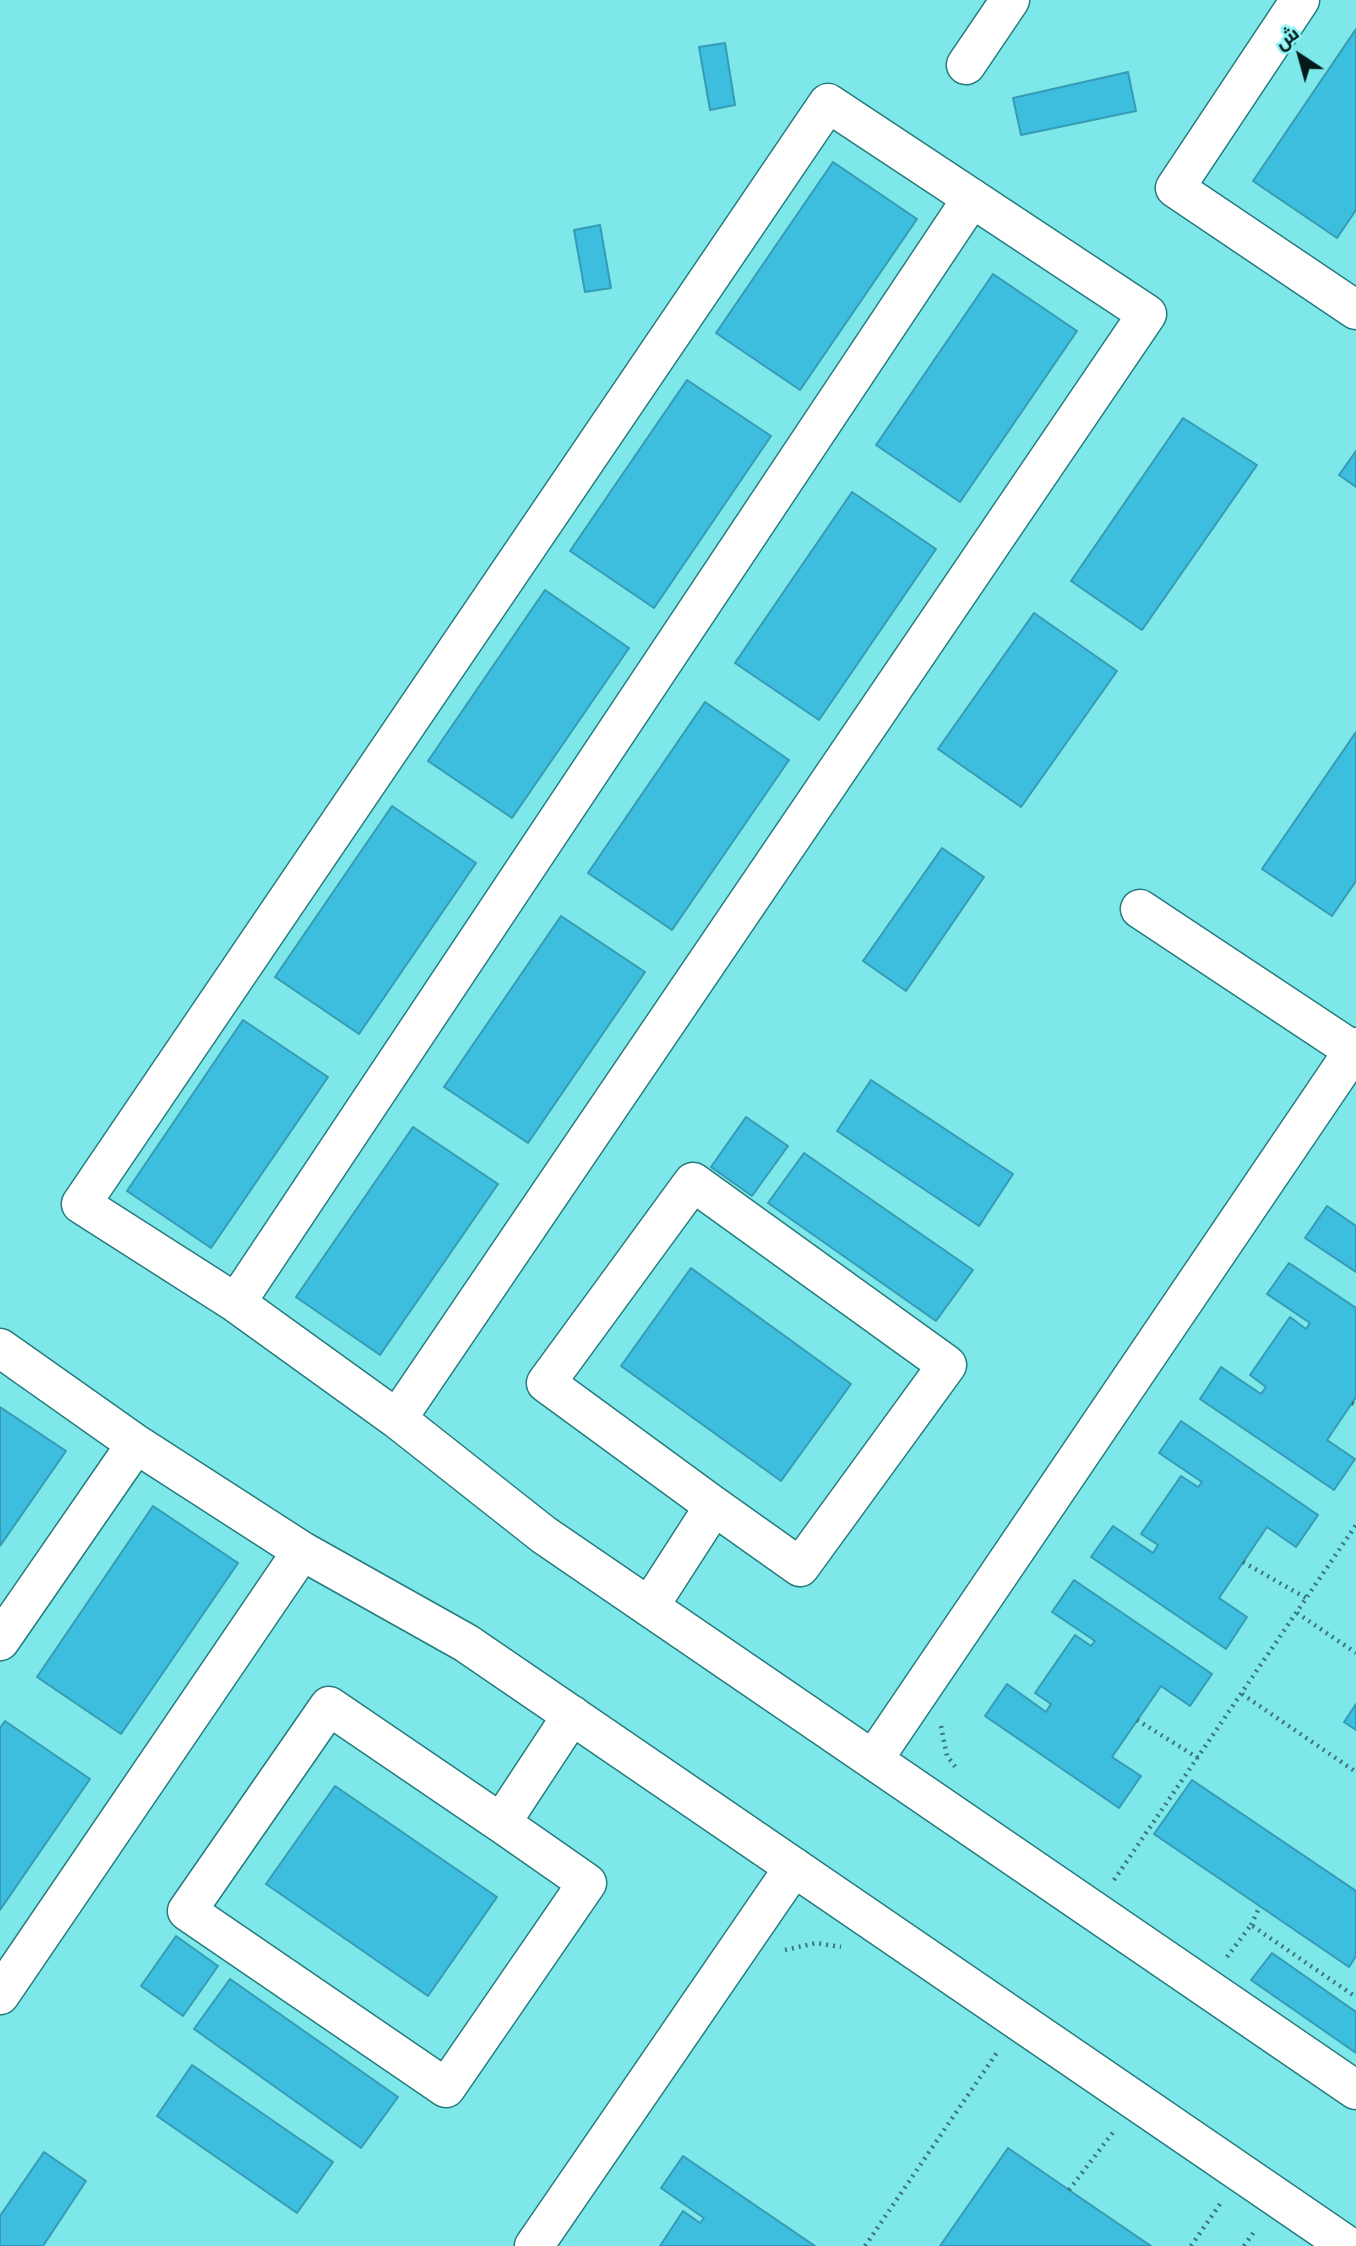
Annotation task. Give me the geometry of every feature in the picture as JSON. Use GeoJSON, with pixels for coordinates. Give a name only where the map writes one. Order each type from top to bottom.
{"type":"FeatureCollection","features":[{"type":"Feature","properties":{"kind":"street"},"geometry":{"type":"LineString","coordinates":[[966,65],[1010,0]]}},
{"type":"Feature","properties":{"kind":"street"},"geometry":{"type":"LineString","coordinates":[[1300,0],[1175,188],[1354,305]]}},
{"type":"Feature","properties":{"kind":"street"},"geometry":{"type":"LineString","coordinates":[[397,1419],[1147,314],[828,103],[81,1204],[236,1303],[397,1419],[544,1535],[1356,2090]]}},
{"type":"Feature","properties":{"kind":"street"},"geometry":{"type":"LineString","coordinates":[[236,1303],[972,198]]}},
{"type":"Feature","properties":{"kind":"street"},"geometry":{"type":"LineString","coordinates":[[873,1760],[1355,1049],[1140,909]]}},
{"type":"Feature","properties":{"kind":"street"},"geometry":{"type":"LineString","coordinates":[[693,1182],[947,1365],[800,1567],[714,1506],[546,1383],[693,1182]]}},
{"type":"Feature","properties":{"kind":"street"},"geometry":{"type":"LineString","coordinates":[[0,1348],[136,1444],[302,1551],[466,1643],[1348,2246]]}},
{"type":"Feature","properties":{"kind":"street"},"geometry":{"type":"LineString","coordinates":[[0,1640],[136,1444]]}},
{"type":"Feature","properties":{"kind":"street"},"geometry":{"type":"LineString","coordinates":[[649,1607],[714,1506]]}},
{"type":"Feature","properties":{"kind":"street"},"geometry":{"type":"LineString","coordinates":[[0,1995],[302,1551]]}},
{"type":"Feature","properties":{"kind":"street"},"geometry":{"type":"LineString","coordinates":[[329,1706],[501,1824],[587,1883],[446,2088],[187,1911],[329,1706]]}},
{"type":"Feature","properties":{"kind":"street"},"geometry":{"type":"LineString","coordinates":[[501,1824],[572,1715]]}},
{"type":"Feature","properties":{"kind":"street"},"geometry":{"type":"LineString","coordinates":[[534,2246],[794,1867]]}},
{"type":"Feature","properties":{"kind":"path"},"geometry":{"type":"LineString","coordinates":[[1111,1885],[1355,1529]]}},
{"type":"Feature","properties":{"kind":"path"},"geometry":{"type":"LineString","coordinates":[[1243,1562],[1306,1598]]}},
{"type":"Feature","properties":{"kind":"path"},"geometry":{"type":"LineString","coordinates":[[1297,1613],[1356,1653]]}},
{"type":"Feature","properties":{"kind":"path"},"geometry":{"type":"LineString","coordinates":[[1242,1694],[1356,1772]]}},
{"type":"Feature","properties":{"kind":"path"},"geometry":{"type":"LineString","coordinates":[[1138,1720],[1198,1758]]}},
{"type":"Feature","properties":{"kind":"path"},"geometry":{"type":"LineString","coordinates":[[940,1721],[947,1756],[962,1776]]}},
{"type":"Feature","properties":{"kind":"path"},"geometry":{"type":"LineString","coordinates":[[1223,1963],[1251,1925],[1260,1906]]}},
{"type":"Feature","properties":{"kind":"path"},"geometry":{"type":"LineString","coordinates":[[1251,1925],[1356,1997]]}},
{"type":"Feature","properties":{"kind":"path"},"geometry":{"type":"LineString","coordinates":[[781,1951],[816,1943],[849,1948]]}},
{"type":"Feature","properties":{"kind":"path"},"geometry":{"type":"LineString","coordinates":[[987,2043],[1009,2058]]}},
{"type":"Feature","properties":{"kind":"path"},"geometry":{"type":"LineString","coordinates":[[864,2246],[999,2050]]}},
{"type":"Feature","properties":{"kind":"path"},"geometry":{"type":"LineString","coordinates":[[1069,2190],[1115,2130],[1104,2123]]}},
{"type":"Feature","properties":{"kind":"path"},"geometry":{"type":"LineString","coordinates":[[1191,2246],[1221,2203],[1230,2209]]}},
{"type":"Feature","properties":{"kind":"path"},"geometry":{"type":"LineString","coordinates":[[1244,2246],[1258,2227],[1248,2221]]}},
{"type":"Feature","properties":{"kind":"building"},"geometry":{"type":"Polygon","coordinates":[[[1356,29],[1356,210],[1337,238],[1253,181],[1356,29]]]}},
{"type":"Feature","properties":{"kind":"building"},"geometry":{"type":"Polygon","coordinates":[[[725,43],[735,105],[710,110],[699,47],[725,43]]]}},
{"type":"Feature","properties":{"kind":"building"},"geometry":{"type":"Polygon","coordinates":[[[1128,72],[1136,111],[1021,135],[1013,98],[1128,72]]]}},
{"type":"Feature","properties":{"kind":"building"},"geometry":{"type":"Polygon","coordinates":[[[833,162],[917,219],[800,390],[716,333],[833,162]]]}},
{"type":"Feature","properties":{"kind":"building"},"geometry":{"type":"Polygon","coordinates":[[[600,225],[611,288],[585,292],[574,230],[600,225]]]}},
{"type":"Feature","properties":{"kind":"building"},"geometry":{"type":"Polygon","coordinates":[[[993,274],[1077,331],[960,502],[876,445],[993,274]]]}},
{"type":"Feature","properties":{"kind":"building"},"geometry":{"type":"Polygon","coordinates":[[[687,380],[771,436],[654,608],[570,551],[687,380]]]}},
{"type":"Feature","properties":{"kind":"building"},"geometry":{"type":"Polygon","coordinates":[[[1183,418],[1257,465],[1142,630],[1071,581],[1183,418]]]}},
{"type":"Feature","properties":{"kind":"building"},"geometry":{"type":"Polygon","coordinates":[[[1356,451],[1356,487],[1339,475],[1356,451]]]}},
{"type":"Feature","properties":{"kind":"building"},"geometry":{"type":"Polygon","coordinates":[[[852,492],[936,549],[819,720],[735,663],[852,492]]]}},
{"type":"Feature","properties":{"kind":"building"},"geometry":{"type":"Polygon","coordinates":[[[545,590],[629,648],[512,818],[428,761],[545,590]]]}},
{"type":"Feature","properties":{"kind":"building"},"geometry":{"type":"Polygon","coordinates":[[[1034,613],[1117,671],[1021,807],[938,749],[1034,613]]]}},
{"type":"Feature","properties":{"kind":"building"},"geometry":{"type":"Polygon","coordinates":[[[705,702],[789,760],[672,930],[588,873],[705,702]]]}},
{"type":"Feature","properties":{"kind":"building"},"geometry":{"type":"Polygon","coordinates":[[[1356,732],[1356,881],[1332,916],[1262,869],[1356,732]]]}},
{"type":"Feature","properties":{"kind":"building"},"geometry":{"type":"Polygon","coordinates":[[[392,806],[476,863],[359,1034],[275,977],[392,806]]]}},
{"type":"Feature","properties":{"kind":"building"},"geometry":{"type":"Polygon","coordinates":[[[942,848],[984,877],[906,991],[863,961],[942,848]]]}},
{"type":"Feature","properties":{"kind":"building"},"geometry":{"type":"Polygon","coordinates":[[[561,916],[645,972],[528,1143],[444,1087],[561,916]]]}},
{"type":"Feature","properties":{"kind":"building"},"geometry":{"type":"Polygon","coordinates":[[[243,1020],[328,1077],[211,1248],[127,1191],[243,1020]]]}},
{"type":"Feature","properties":{"kind":"building"},"geometry":{"type":"Polygon","coordinates":[[[871,1080],[1013,1174],[979,1226],[837,1131],[871,1080]]]}},
{"type":"Feature","properties":{"kind":"building"},"geometry":{"type":"Polygon","coordinates":[[[746,1117],[788,1146],[752,1196],[711,1167],[746,1117]]]}},
{"type":"Feature","properties":{"kind":"building"},"geometry":{"type":"Polygon","coordinates":[[[413,1127],[498,1184],[380,1355],[296,1297],[413,1127]]]}},
{"type":"Feature","properties":{"kind":"building"},"geometry":{"type":"Polygon","coordinates":[[[804,1153],[973,1270],[936,1321],[768,1203],[804,1153]]]}},
{"type":"Feature","properties":{"kind":"building"},"geometry":{"type":"Polygon","coordinates":[[[1327,1206],[1356,1226],[1356,1272],[1305,1238],[1327,1206]]]}},
{"type":"Feature","properties":{"kind":"building"},"geometry":{"type":"Polygon","coordinates":[[[1289,1263],[1356,1308],[1356,1397],[1327,1440],[1355,1459],[1334,1490],[1200,1399],[1221,1367],[1261,1394],[1266,1387],[1250,1375],[1290,1317],[1306,1329],[1310,1323],[1267,1294],[1289,1263]]]}},
{"type":"Feature","properties":{"kind":"building"},"geometry":{"type":"Polygon","coordinates":[[[691,1268],[851,1384],[781,1481],[621,1366],[691,1268]]]}},
{"type":"Feature","properties":{"kind":"building"},"geometry":{"type":"Polygon","coordinates":[[[0,1407],[66,1451],[0,1546],[0,1407]]]}},
{"type":"Feature","properties":{"kind":"building"},"geometry":{"type":"Polygon","coordinates":[[[1181,1421],[1318,1515],[1296,1547],[1267,1527],[1219,1598],[1247,1617],[1226,1649],[1091,1557],[1113,1526],[1153,1553],[1158,1545],[1141,1534],[1181,1476],[1198,1487],[1202,1482],[1159,1453],[1181,1421]]]}},
{"type":"Feature","properties":{"kind":"building"},"geometry":{"type":"Polygon","coordinates":[[[153,1506],[238,1563],[121,1734],[37,1677],[153,1506]]]}},
{"type":"Feature","properties":{"kind":"building"},"geometry":{"type":"Polygon","coordinates":[[[1074,1580],[1212,1674],[1190,1706],[1161,1686],[1112,1757],[1141,1776],[1119,1808],[985,1716],[1007,1684],[1046,1712],[1051,1704],[1035,1693],[1075,1635],[1091,1646],[1095,1641],[1052,1612],[1074,1580]]]}},
{"type":"Feature","properties":{"kind":"building"},"geometry":{"type":"Polygon","coordinates":[[[1356,1704],[1356,1730],[1344,1722],[1356,1704]]]}},
{"type":"Feature","properties":{"kind":"building"},"geometry":{"type":"Polygon","coordinates":[[[5,1721],[90,1779],[0,1910],[0,1728],[5,1721]]]}},
{"type":"Feature","properties":{"kind":"building"},"geometry":{"type":"Polygon","coordinates":[[[1192,1780],[1356,1891],[1356,1956],[1349,1967],[1154,1834],[1192,1780]]]}},
{"type":"Feature","properties":{"kind":"building"},"geometry":{"type":"Polygon","coordinates":[[[335,1786],[497,1897],[428,1996],[266,1884],[335,1786]]]}},
{"type":"Feature","properties":{"kind":"building"},"geometry":{"type":"Polygon","coordinates":[[[176,1936],[218,1966],[183,2016],[141,1986],[176,1936]]]}},
{"type":"Feature","properties":{"kind":"building"},"geometry":{"type":"Polygon","coordinates":[[[1272,1953],[1356,2012],[1356,2053],[1251,1980],[1272,1953]]]}},
{"type":"Feature","properties":{"kind":"building"},"geometry":{"type":"Polygon","coordinates":[[[230,1979],[398,2097],[361,2148],[194,2029],[230,1979]]]}},
{"type":"Feature","properties":{"kind":"building"},"geometry":{"type":"Polygon","coordinates":[[[192,2065],[333,2162],[297,2213],[157,2116],[192,2065]]]}},
{"type":"Feature","properties":{"kind":"building"},"geometry":{"type":"Polygon","coordinates":[[[1008,2148],[1069,2190],[1151,2246],[940,2246],[1008,2148]]]}},
{"type":"Feature","properties":{"kind":"building"},"geometry":{"type":"Polygon","coordinates":[[[44,2152],[86,2181],[43,2246],[0,2246],[0,2216],[44,2152]]]}},
{"type":"Feature","properties":{"kind":"building"},"geometry":{"type":"Polygon","coordinates":[[[683,2156],[815,2246],[660,2246],[683,2211],[700,2223],[704,2218],[661,2188],[683,2156]]]}}]}
